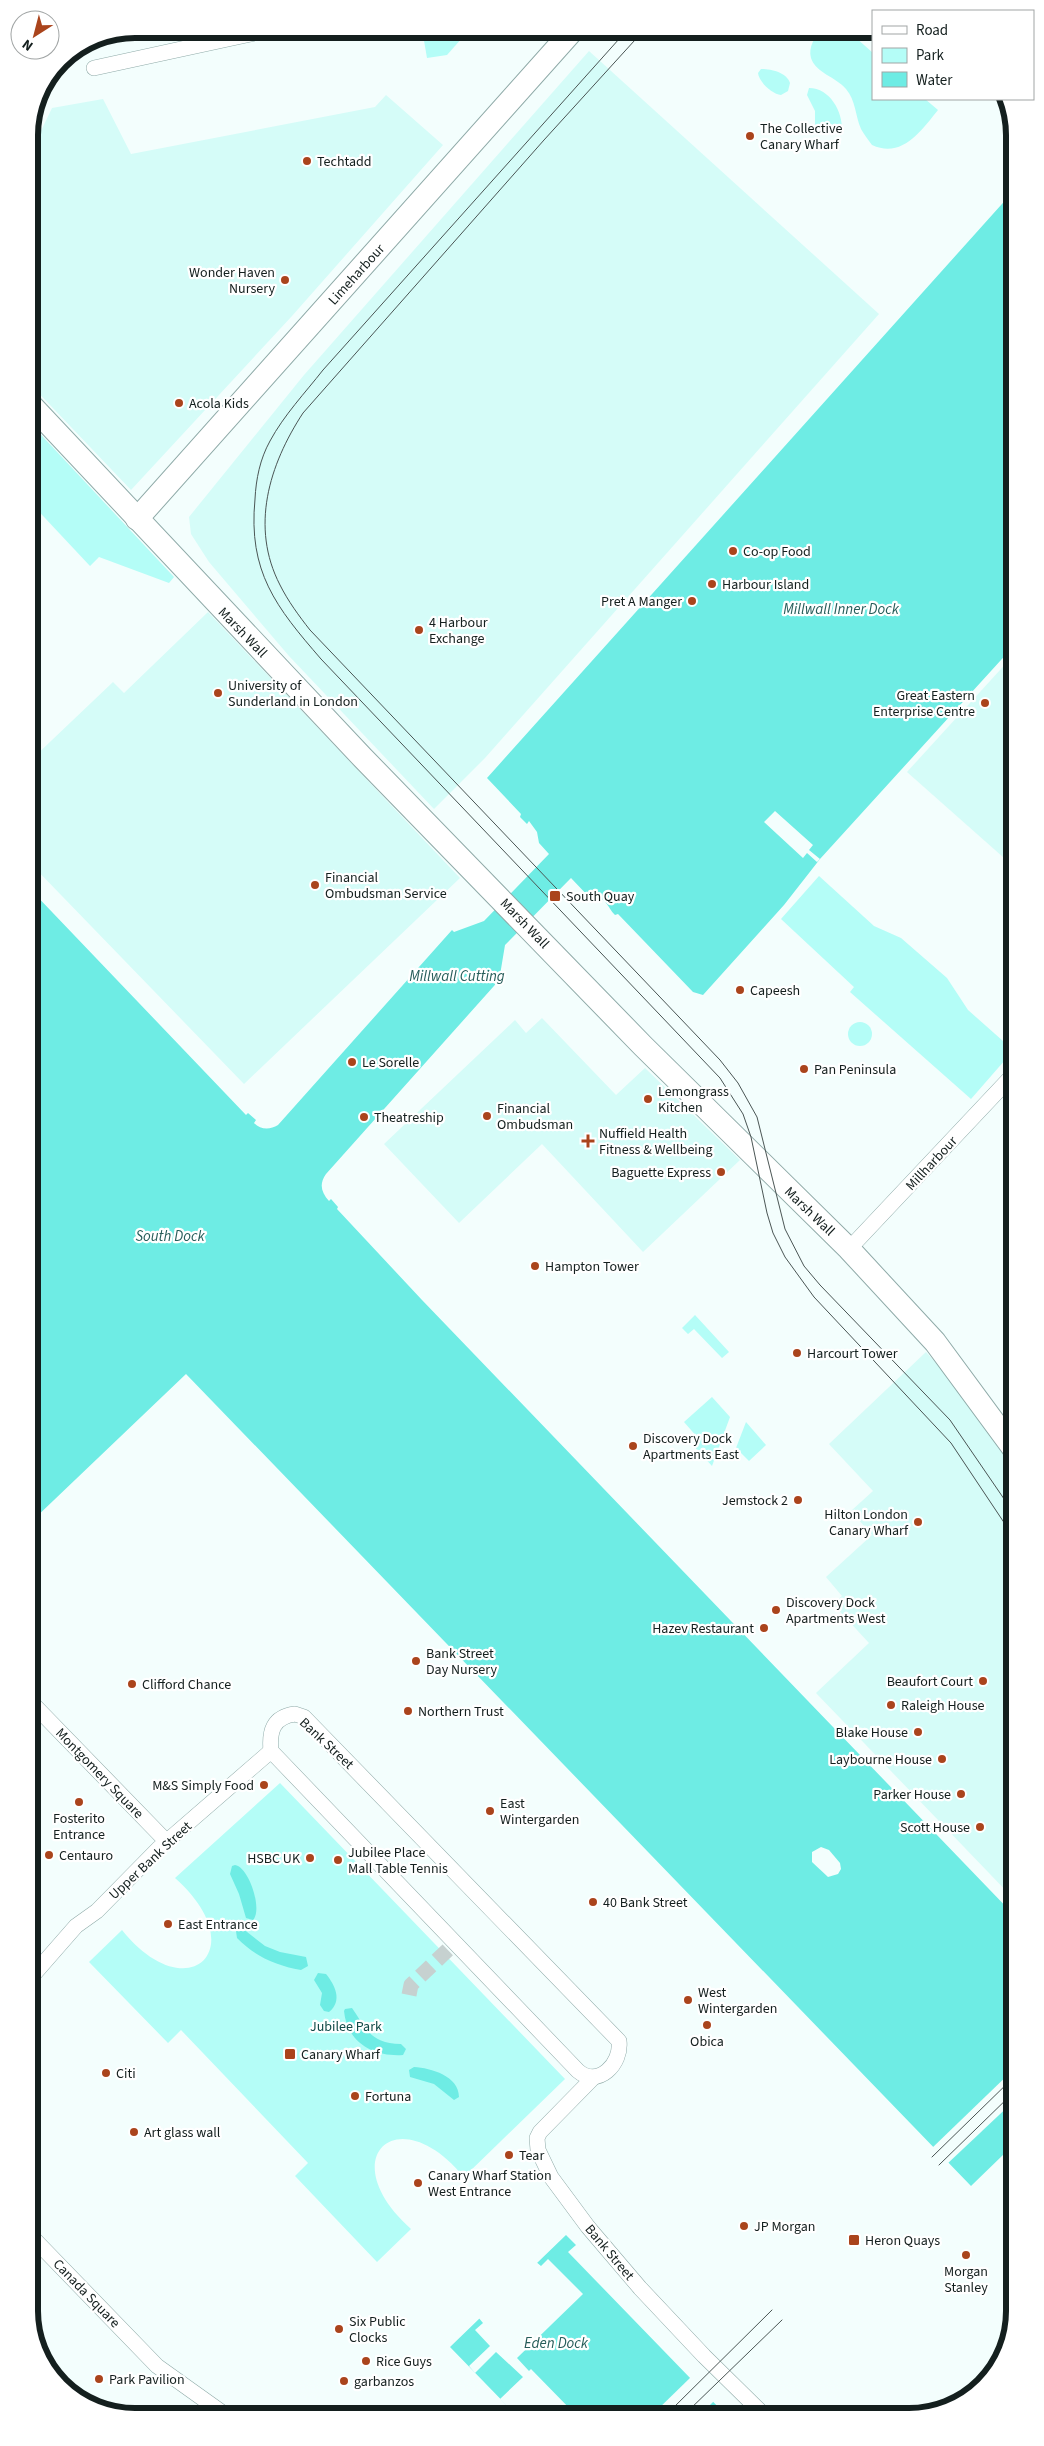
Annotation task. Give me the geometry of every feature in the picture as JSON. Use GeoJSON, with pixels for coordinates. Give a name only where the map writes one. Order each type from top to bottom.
{"type":"FeatureCollection","features":[{"type":"Feature","properties":{"kind":"street"},"geometry":{"type":"LineString","coordinates":[[94,68],[232,38]]}},
{"type":"Feature","properties":{"kind":"street","name":"Limeharbour"},"geometry":{"type":"LineString","coordinates":[[137,519],[566,38]]}},
{"type":"Feature","properties":{"kind":"street","name":"Marsh Wall"},"geometry":{"type":"LineString","coordinates":[[38,413],[362,757],[643,1046],[849,1249],[935,1342],[1006,1438]]}},
{"type":"Feature","properties":{"kind":"street","name":"Millharbour"},"geometry":{"type":"LineString","coordinates":[[849,1249],[1006,1082]]}},
{"type":"Feature","properties":{"kind":"street","name":"Montgomery Square"},"geometry":{"type":"LineString","coordinates":[[38,1709],[167,1842]]}},
{"type":"Feature","properties":{"kind":"street","name":"Bank Street"},"geometry":{"type":"LineString","coordinates":[[271,1751],[270,1731],[274,1723],[286,1715],[304,1717],[619,2041],[619,2051],[613,2064],[602,2074],[593,2078],[540,2132],[537,2138],[538,2150],[551,2177],[588,2227],[640,2288],[704,2356],[757,2408]]}},
{"type":"Feature","properties":{"kind":"street"},"geometry":{"type":"LineString","coordinates":[[271,1751],[578,2071],[582,2075],[593,2078]]}},
{"type":"Feature","properties":{"kind":"street","name":"Upper Bank Street"},"geometry":{"type":"LineString","coordinates":[[38,1969],[76,1926],[97,1911],[167,1842],[271,1751]]}},
{"type":"Feature","properties":{"kind":"street","name":"Canada Square"},"geometry":{"type":"LineString","coordinates":[[38,2242],[140,2348],[174,2380],[215,2408]]}},
{"type":"Feature","properties":{"kind":"shaded area"},"geometry":{"type":"Polygon","coordinates":[[[589,51],[879,314],[485,758],[434,809],[289,656],[209,562],[191,534],[189,517],[304,375],[589,51]]]}},
{"type":"Feature","properties":{"kind":"shaded area"},"geometry":{"type":"Polygon","coordinates":[[[386,95],[443,145],[292,316],[131,490],[38,392],[38,137],[52,108],[103,99],[131,154],[375,107],[386,95]]]}},
{"type":"Feature","properties":{"kind":"shaded area"},"geometry":{"type":"Polygon","coordinates":[[[208,612],[460,878],[244,1084],[38,871],[38,753],[113,682],[124,693],[208,612]]]}},
{"type":"Feature","properties":{"kind":"shaded area"},"geometry":{"type":"Polygon","coordinates":[[[1006,663],[1006,860],[907,772],[1006,663]]]}},
{"type":"Feature","properties":{"kind":"shaded area"},"geometry":{"type":"Polygon","coordinates":[[[542,1018],[616,1095],[645,1068],[740,1160],[643,1252],[542,1144],[459,1223],[384,1144],[515,1020],[526,1033],[542,1018]]]}},
{"type":"Feature","properties":{"kind":"shaded area"},"geometry":{"type":"Polygon","coordinates":[[[926,1352],[952,1381],[1006,1454],[1006,1891],[816,1693],[869,1643],[833,1604],[842,1596],[826,1577],[872,1535],[851,1511],[873,1491],[829,1444],[926,1352]]]}},
{"type":"Feature","properties":{"kind":"green space"},"geometry":{"type":"Polygon","coordinates":[[[424,38],[462,38],[447,55],[427,58],[424,38]]]}},
{"type":"Feature","properties":{"kind":"green space"},"geometry":{"type":"Polygon","coordinates":[[[856,38],[872,52],[872,100],[926,100],[938,110],[918,134],[902,146],[883,148],[872,145],[861,129],[854,103],[846,89],[817,67],[811,58],[811,46],[814,39],[856,38]]]}},
{"type":"Feature","properties":{"kind":"green space"},"geometry":{"type":"Polygon","coordinates":[[[761,69],[774,71],[785,76],[790,83],[788,91],[781,95],[770,90],[763,84],[759,76],[758,73],[761,69]]]}},
{"type":"Feature","properties":{"kind":"green space"},"geometry":{"type":"Polygon","coordinates":[[[809,88],[823,92],[834,102],[840,116],[842,131],[815,130],[815,111],[807,95],[809,88]]]}},
{"type":"Feature","properties":{"kind":"green space"},"geometry":{"type":"Polygon","coordinates":[[[38,432],[174,577],[169,583],[99,557],[90,566],[38,511],[38,432]]]}},
{"type":"Feature","properties":{"kind":"green space"},"geometry":{"type":"Polygon","coordinates":[[[819,876],[874,926],[901,938],[947,978],[968,1010],[1006,1044],[1006,1059],[971,1099],[850,992],[854,987],[781,919],[819,876]]]}},
{"type":"Feature","properties":{"kind":"green space"},"geometry":{"type":"Polygon","coordinates":[[[860,1022],[868,1026],[872,1034],[868,1042],[860,1046],[852,1042],[848,1034],[852,1026],[860,1022]]]}},
{"type":"Feature","properties":{"kind":"green space"},"geometry":{"type":"Polygon","coordinates":[[[695,1315],[729,1352],[722,1358],[694,1329],[688,1334],[682,1328],[695,1315]]]}},
{"type":"Feature","properties":{"kind":"green space"},"geometry":{"type":"Polygon","coordinates":[[[712,1397],[730,1417],[712,1466],[692,1444],[698,1438],[684,1422],[712,1397]]]}},
{"type":"Feature","properties":{"kind":"green space"},"geometry":{"type":"Polygon","coordinates":[[[746,1422],[766,1445],[749,1461],[736,1448],[746,1422]]]}},
{"type":"Feature","properties":{"kind":"green space","name":"Jubilee Park"},"geometry":{"type":"Polygon","coordinates":[[[280,1783],[565,2079],[464,2177],[439,2153],[416,2141],[397,2139],[383,2146],[375,2160],[377,2180],[388,2203],[411,2229],[377,2262],[295,2176],[308,2163],[181,2030],[168,2043],[89,1962],[122,1930],[146,1954],[169,1966],[188,1968],[203,1961],[211,1947],[210,1927],[198,1904],[175,1878],[280,1783]]]}},
{"type":"Feature","properties":{"kind":"water","name":"South Dock"},"geometry":{"type":"Polygon","coordinates":[[[1006,199],[1006,654],[820,859],[784,905],[703,995],[693,992],[618,914],[615,915],[606,902],[600,898],[590,898],[571,878],[505,945],[500,975],[502,977],[326,1174],[322,1185],[324,1194],[329,1201],[331,1199],[338,1207],[337,1209],[422,1300],[1006,1907],[1006,2156],[1004,2154],[971,2186],[186,1374],[38,1515],[38,1344],[40,1319],[38,1305],[38,897],[246,1115],[248,1113],[256,1120],[254,1123],[260,1127],[272,1128],[278,1125],[452,930],[454,932],[484,921],[549,854],[539,843],[537,832],[529,821],[527,824],[520,817],[521,814],[487,778],[1006,199]]]}},
{"type":"Feature","properties":{"kind":"water"},"geometry":{"type":"Polygon","coordinates":[[[235,1865],[245,1873],[253,1890],[256,1915],[253,1920],[246,1918],[239,1894],[230,1874],[232,1866],[235,1865]]]}},
{"type":"Feature","properties":{"kind":"water"},"geometry":{"type":"Polygon","coordinates":[[[242,1928],[265,1946],[280,1952],[306,1957],[308,1966],[301,1970],[292,1968],[274,1963],[259,1955],[237,1938],[236,1931],[242,1928]]]}},
{"type":"Feature","properties":{"kind":"water"},"geometry":{"type":"Polygon","coordinates":[[[318,1973],[326,1974],[335,1988],[336,2003],[329,2012],[324,2011],[320,2005],[322,1993],[314,1980],[318,1973]]]}},
{"type":"Feature","properties":{"kind":"water"},"geometry":{"type":"Polygon","coordinates":[[[352,2008],[366,2029],[376,2038],[382,2041],[401,2044],[406,2049],[403,2055],[392,2055],[372,2050],[356,2040],[350,2032],[344,2011],[345,2009],[352,2008]]]}},
{"type":"Feature","properties":{"kind":"water"},"geometry":{"type":"Polygon","coordinates":[[[414,2067],[443,2074],[454,2084],[458,2090],[459,2097],[454,2100],[434,2084],[410,2077],[409,2070],[414,2067]]]}},
{"type":"Feature","properties":{"kind":"water","name":"Eden Dock"},"geometry":{"type":"Polygon","coordinates":[[[566,2235],[576,2245],[568,2252],[719,2408],[509,2408],[450,2347],[566,2235]]]}},
{"type":"Feature","properties":{"kind":"pier"},"geometry":{"type":"Polygon","coordinates":[[[775,811],[813,845],[809,850],[820,859],[817,862],[807,853],[803,858],[764,822],[775,811]]]}},
{"type":"Feature","properties":{"kind":"pier"},"geometry":{"type":"Polygon","coordinates":[[[821,1847],[829,1850],[840,1863],[841,1869],[838,1874],[828,1877],[812,1862],[812,1852],[821,1847]]]}},
{"type":"Feature","properties":{"kind":"pier"},"geometry":{"type":"Polygon","coordinates":[[[1006,2077],[1006,2108],[946,2165],[931,2149],[1006,2077]]]}},
{"type":"Feature","properties":{"kind":"pier","name":"Eden Dock"},"geometry":{"type":"Polygon","coordinates":[[[548,2259],[583,2294],[517,2358],[529,2371],[531,2369],[569,2408],[509,2408],[500,2399],[523,2377],[496,2352],[475,2373],[469,2366],[490,2346],[475,2330],[483,2323],[478,2317],[535,2261],[541,2266],[548,2259]]]}},
{"type":"Feature","properties":{"kind":"pier"},"geometry":{"type":"Polygon","coordinates":[[[692,2376],[715,2400],[707,2408],[659,2408],[692,2376]]]}},
{"type":"Feature","properties":{"kind":"tunnel"},"geometry":{"type":"LineString","coordinates":[[409,1995],[411,1985],[455,1943]]}},
{"type":"Feature","properties":{"kind":"tram line"},"geometry":{"type":"LineString","coordinates":[[620,38],[323,370],[282,422],[264,455],[256,484],[254,525],[256,547],[261,568],[268,587],[278,605],[321,659],[720,1078],[743,1114],[751,1137],[767,1213],[773,1233],[785,1257],[814,1297],[951,1443],[1006,1526]]}},
{"type":"Feature","properties":{"kind":"tram line"},"geometry":{"type":"LineString","coordinates":[[637,38],[544,140],[303,413],[281,454],[273,475],[268,497],[265,519],[266,541],[271,563],[280,585],[310,630],[720,1060],[738,1083],[757,1117],[785,1229],[804,1266],[950,1420],[1006,1502]]}},
{"type":"Feature","properties":{"kind":"tram line"},"geometry":{"type":"LineString","coordinates":[[932,2157],[1006,2085]]}},
{"type":"Feature","properties":{"kind":"tram line"},"geometry":{"type":"LineString","coordinates":[[939,2165],[1006,2100]]}},
{"type":"Feature","properties":{"kind":"tram line"},"geometry":{"type":"LineString","coordinates":[[673,2408],[772,2310]]}},
{"type":"Feature","properties":{"kind":"tram line"},"geometry":{"type":"LineString","coordinates":[[691,2408],[782,2320]]}},
{"type":"Feature","properties":{"kind":"place","name":"The Collective Canary Wharf"},"geometry":{"type":"Point","coordinates":[750,136]}},
{"type":"Feature","properties":{"kind":"place","name":"Techtadd"},"geometry":{"type":"Point","coordinates":[307,161]}},
{"type":"Feature","properties":{"kind":"place","name":"Wonder Haven Nursery"},"geometry":{"type":"Point","coordinates":[285,280]}},
{"type":"Feature","properties":{"kind":"place","name":"Acola Kids"},"geometry":{"type":"Point","coordinates":[179,403]}},
{"type":"Feature","properties":{"kind":"place","name":"Co-op Food"},"geometry":{"type":"Point","coordinates":[733,551]}},
{"type":"Feature","properties":{"kind":"place","name":"Harbour Island"},"geometry":{"type":"Point","coordinates":[712,584]}},
{"type":"Feature","properties":{"kind":"place","name":"Pret A Manger"},"geometry":{"type":"Point","coordinates":[692,601]}},
{"type":"Feature","properties":{"kind":"place","name":"4 Harbour Exchange"},"geometry":{"type":"Point","coordinates":[419,630]}},
{"type":"Feature","properties":{"kind":"place","name":"University of Sunderland in London"},"geometry":{"type":"Point","coordinates":[218,693]}},
{"type":"Feature","properties":{"kind":"place","name":"Great Eastern Enterprise Centre"},"geometry":{"type":"Point","coordinates":[985,703]}},
{"type":"Feature","properties":{"kind":"place","name":"Financial Ombudsman Service"},"geometry":{"type":"Point","coordinates":[315,885]}},
{"type":"Feature","properties":{"kind":"place","name":"South Quay"},"geometry":{"type":"Point","coordinates":[555,896]}},
{"type":"Feature","properties":{"kind":"place","name":"Capeesh"},"geometry":{"type":"Point","coordinates":[740,990]}},
{"type":"Feature","properties":{"kind":"place","name":"Le Sorelle"},"geometry":{"type":"Point","coordinates":[352,1062]}},
{"type":"Feature","properties":{"kind":"place","name":"Pan Peninsula"},"geometry":{"type":"Point","coordinates":[804,1069]}},
{"type":"Feature","properties":{"kind":"place","name":"Lemongrass Kitchen"},"geometry":{"type":"Point","coordinates":[648,1099]}},
{"type":"Feature","properties":{"kind":"place","name":"Financial Ombudsman"},"geometry":{"type":"Point","coordinates":[487,1116]}},
{"type":"Feature","properties":{"kind":"place","name":"Theatreship"},"geometry":{"type":"Point","coordinates":[364,1117]}},
{"type":"Feature","properties":{"kind":"place","name":"Nuffield Health Fitness & Wellbeing"},"geometry":{"type":"Point","coordinates":[588,1141]}},
{"type":"Feature","properties":{"kind":"place","name":"Baguette Express"},"geometry":{"type":"Point","coordinates":[721,1172]}},
{"type":"Feature","properties":{"kind":"place","name":"Hampton Tower"},"geometry":{"type":"Point","coordinates":[535,1266]}},
{"type":"Feature","properties":{"kind":"place","name":"Harcourt Tower"},"geometry":{"type":"Point","coordinates":[797,1353]}},
{"type":"Feature","properties":{"kind":"place","name":"Discovery Dock Apartments East"},"geometry":{"type":"Point","coordinates":[633,1446]}},
{"type":"Feature","properties":{"kind":"place","name":"Jemstock 2"},"geometry":{"type":"Point","coordinates":[798,1500]}},
{"type":"Feature","properties":{"kind":"place","name":"Hilton London Canary Wharf"},"geometry":{"type":"Point","coordinates":[918,1522]}},
{"type":"Feature","properties":{"kind":"place","name":"Discovery Dock Apartments West"},"geometry":{"type":"Point","coordinates":[776,1610]}},
{"type":"Feature","properties":{"kind":"place","name":"Hazev Restaurant"},"geometry":{"type":"Point","coordinates":[764,1628]}},
{"type":"Feature","properties":{"kind":"place","name":"Bank Street Day Nursery"},"geometry":{"type":"Point","coordinates":[416,1661]}},
{"type":"Feature","properties":{"kind":"place","name":"Beaufort Court"},"geometry":{"type":"Point","coordinates":[983,1681]}},
{"type":"Feature","properties":{"kind":"place","name":"Clifford Chance"},"geometry":{"type":"Point","coordinates":[132,1684]}},
{"type":"Feature","properties":{"kind":"place","name":"Raleigh House"},"geometry":{"type":"Point","coordinates":[891,1705]}},
{"type":"Feature","properties":{"kind":"place","name":"Northern Trust"},"geometry":{"type":"Point","coordinates":[408,1711]}},
{"type":"Feature","properties":{"kind":"place","name":"Blake House"},"geometry":{"type":"Point","coordinates":[918,1732]}},
{"type":"Feature","properties":{"kind":"place","name":"Laybourne House"},"geometry":{"type":"Point","coordinates":[942,1759]}},
{"type":"Feature","properties":{"kind":"place","name":"M&S Simply Food"},"geometry":{"type":"Point","coordinates":[264,1785]}},
{"type":"Feature","properties":{"kind":"place","name":"Parker House"},"geometry":{"type":"Point","coordinates":[961,1794]}},
{"type":"Feature","properties":{"kind":"place","name":"Fosterito Entrance"},"geometry":{"type":"Point","coordinates":[79,1802]}},
{"type":"Feature","properties":{"kind":"place","name":"East Wintergarden"},"geometry":{"type":"Point","coordinates":[490,1811]}},
{"type":"Feature","properties":{"kind":"place","name":"Scott House"},"geometry":{"type":"Point","coordinates":[980,1827]}},
{"type":"Feature","properties":{"kind":"place","name":"Centauro"},"geometry":{"type":"Point","coordinates":[49,1855]}},
{"type":"Feature","properties":{"kind":"place","name":"HSBC UK"},"geometry":{"type":"Point","coordinates":[310,1858]}},
{"type":"Feature","properties":{"kind":"place","name":"Jubilee Place Mall Table Tennis"},"geometry":{"type":"Point","coordinates":[338,1860]}},
{"type":"Feature","properties":{"kind":"place","name":"40 Bank Street"},"geometry":{"type":"Point","coordinates":[593,1902]}},
{"type":"Feature","properties":{"kind":"place","name":"East Entrance"},"geometry":{"type":"Point","coordinates":[168,1924]}},
{"type":"Feature","properties":{"kind":"place","name":"West Wintergarden"},"geometry":{"type":"Point","coordinates":[688,2000]}},
{"type":"Feature","properties":{"kind":"place","name":"Obica"},"geometry":{"type":"Point","coordinates":[707,2025]}},
{"type":"Feature","properties":{"kind":"place","name":"Canary Wharf"},"geometry":{"type":"Point","coordinates":[290,2054]}},
{"type":"Feature","properties":{"kind":"place","name":"Citi"},"geometry":{"type":"Point","coordinates":[106,2073]}},
{"type":"Feature","properties":{"kind":"place","name":"Fortuna"},"geometry":{"type":"Point","coordinates":[355,2096]}},
{"type":"Feature","properties":{"kind":"place","name":"Art glass wall"},"geometry":{"type":"Point","coordinates":[134,2132]}},
{"type":"Feature","properties":{"kind":"place","name":"Tear"},"geometry":{"type":"Point","coordinates":[509,2155]}},
{"type":"Feature","properties":{"kind":"place","name":"Canary Wharf Station West Entrance"},"geometry":{"type":"Point","coordinates":[418,2183]}},
{"type":"Feature","properties":{"kind":"place","name":"JP Morgan"},"geometry":{"type":"Point","coordinates":[744,2226]}},
{"type":"Feature","properties":{"kind":"place","name":"Heron Quays"},"geometry":{"type":"Point","coordinates":[854,2240]}},
{"type":"Feature","properties":{"kind":"place","name":"Morgan Stanley"},"geometry":{"type":"Point","coordinates":[966,2255]}},
{"type":"Feature","properties":{"kind":"place","name":"Six Public Clocks"},"geometry":{"type":"Point","coordinates":[339,2329]}},
{"type":"Feature","properties":{"kind":"place","name":"Rice Guys"},"geometry":{"type":"Point","coordinates":[366,2361]}},
{"type":"Feature","properties":{"kind":"place","name":"Park Pavilion"},"geometry":{"type":"Point","coordinates":[99,2379]}},
{"type":"Feature","properties":{"kind":"place","name":"garbanzos"},"geometry":{"type":"Point","coordinates":[344,2381]}},
{"type":"Feature","properties":{"kind":"water label","name":"Millwall Inner Dock"},"geometry":{"type":"Point","coordinates":[841,609]}},
{"type":"Feature","properties":{"kind":"water label","name":"Millwall Cutting"},"geometry":{"type":"Point","coordinates":[457,976]}}]}
